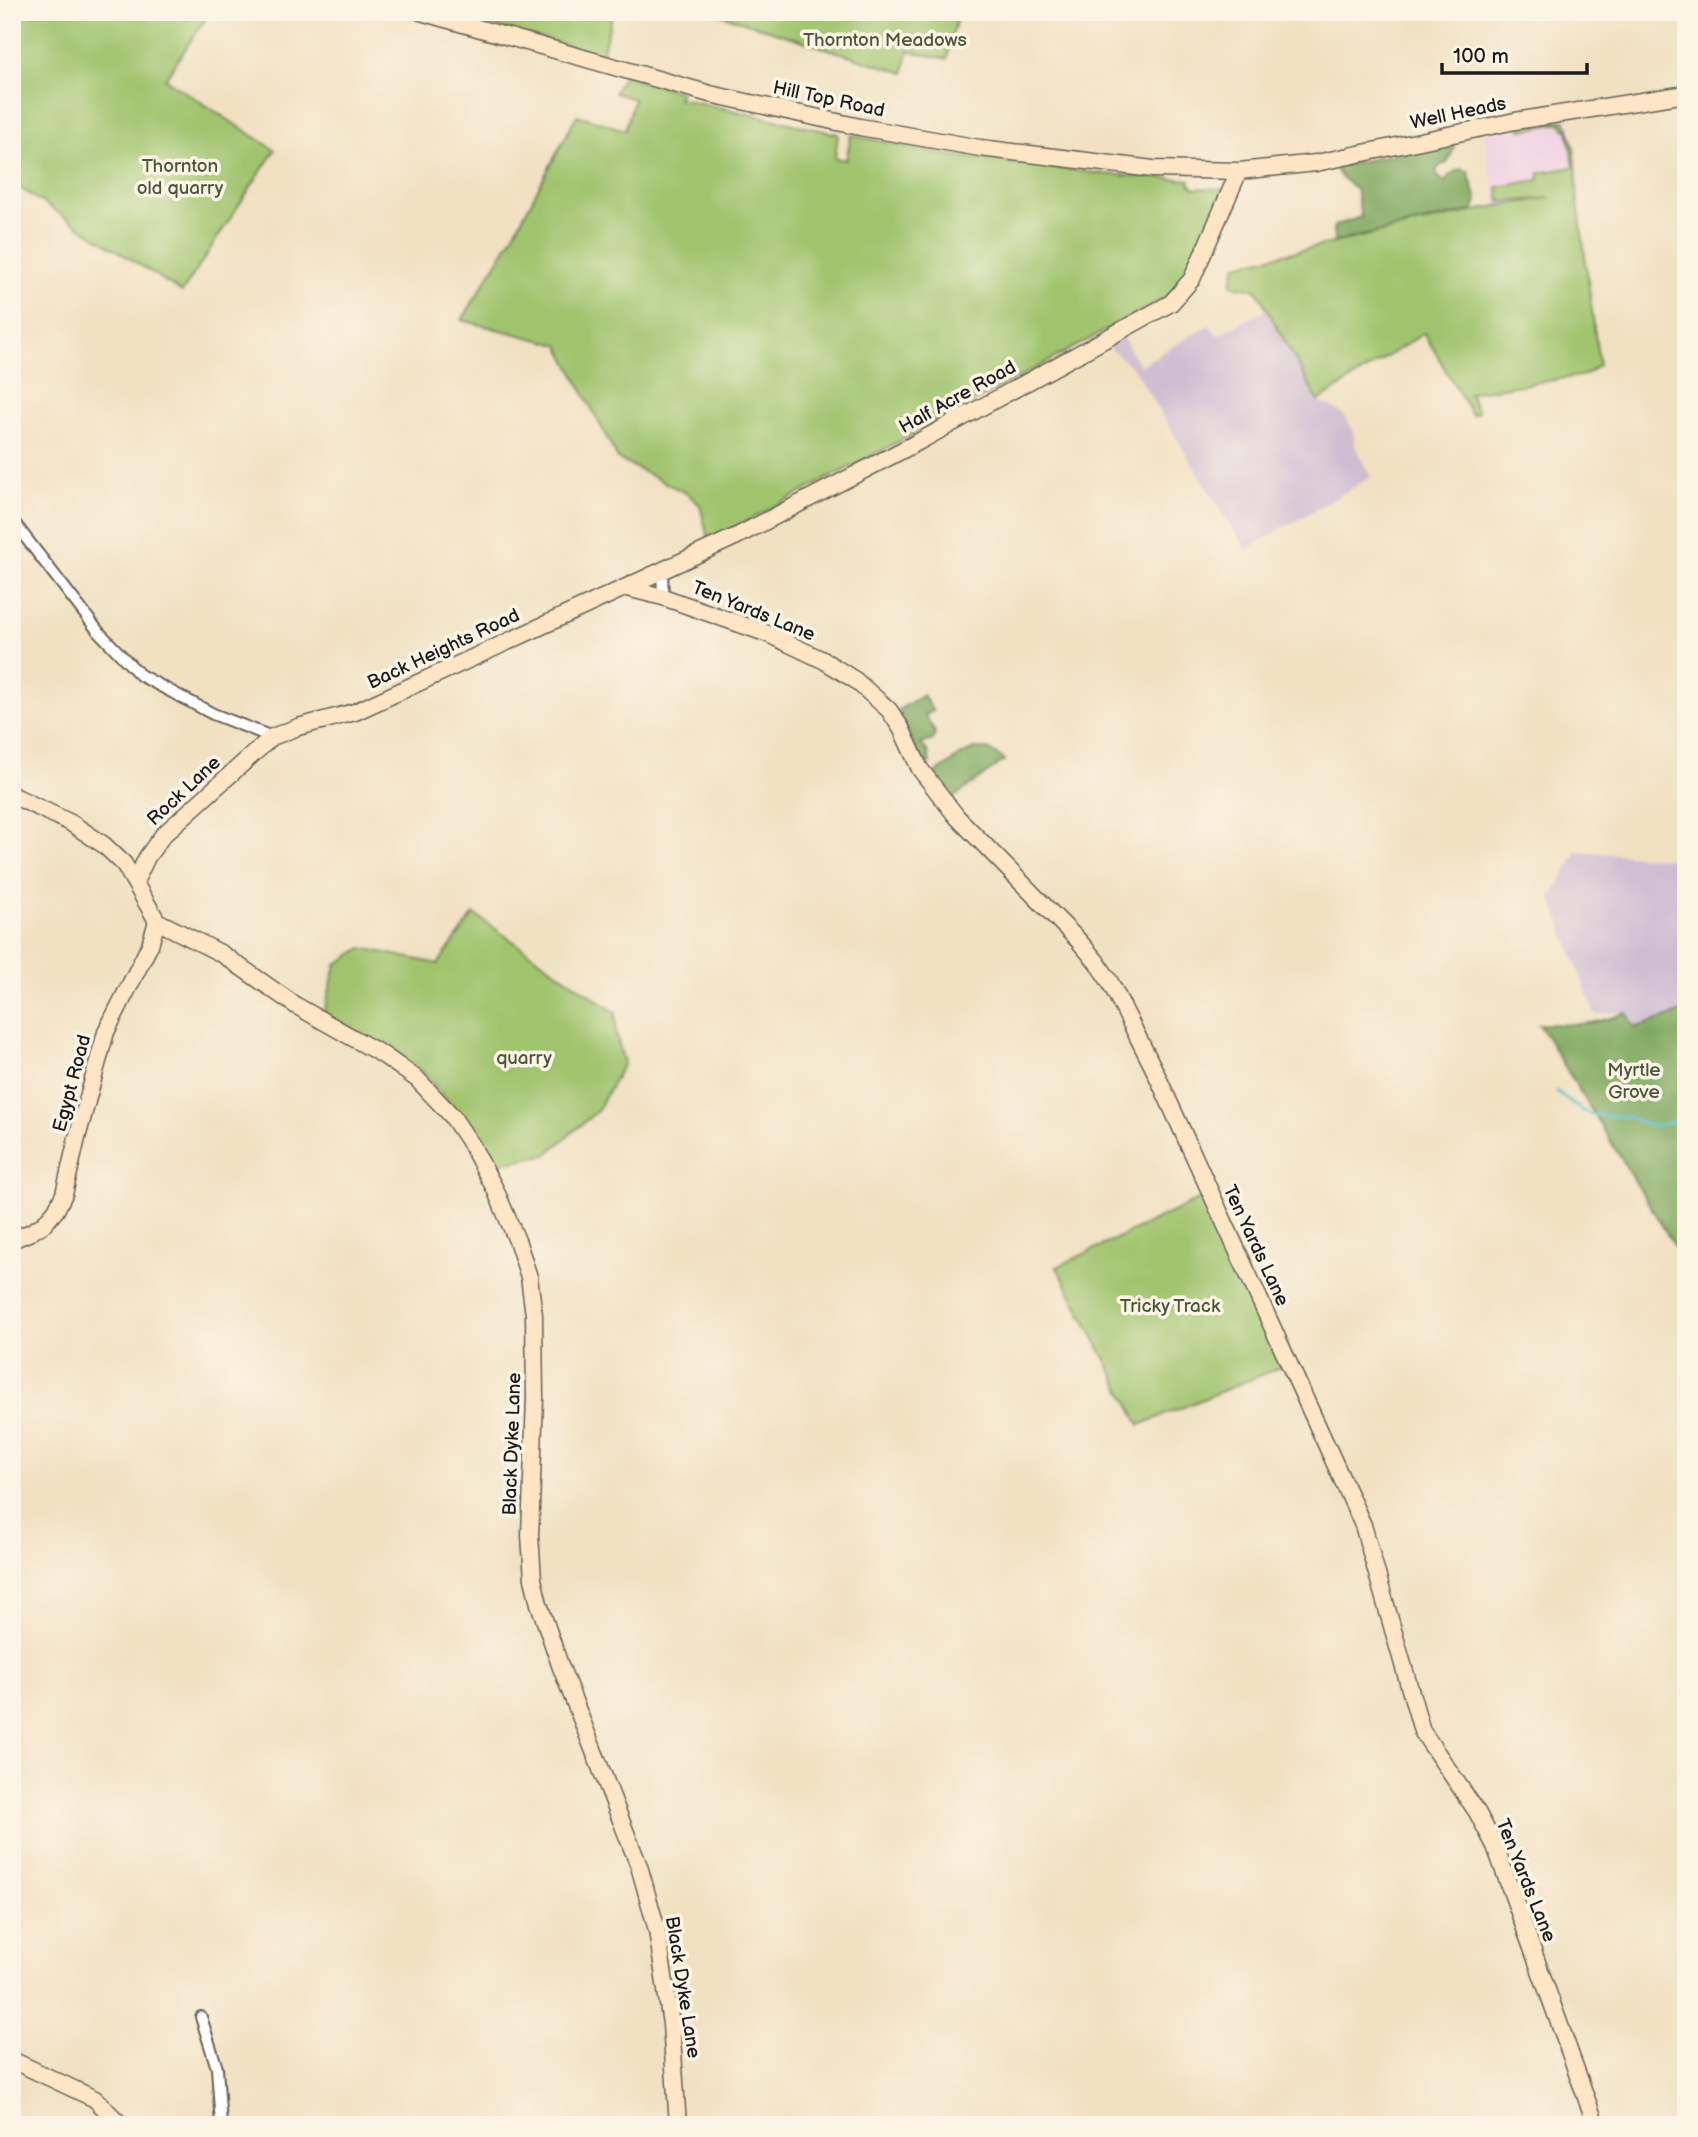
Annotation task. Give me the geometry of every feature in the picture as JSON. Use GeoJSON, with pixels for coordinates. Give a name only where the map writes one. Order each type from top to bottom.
{"type":"FeatureCollection","features":[{"type":"Feature","properties":{"kind":"street","name":"Hill Top Road"},"geometry":{"type":"LineString","coordinates":[[421,12],[710,94],[860,127],[980,148],[1104,164],[1153,169],[1239,171]]}},
{"type":"Feature","properties":{"kind":"street","name":"Well Heads"},"geometry":{"type":"LineString","coordinates":[[1239,171],[1316,163],[1515,121],[1686,94]]}},
{"type":"Feature","properties":{"kind":"street","name":"Half Acre Road"},"geometry":{"type":"LineString","coordinates":[[627,588],[748,531],[920,441],[1171,303],[1192,279],[1239,171]]}},
{"type":"Feature","properties":{"kind":"street"},"geometry":{"type":"LineString","coordinates":[[12,520],[98,631],[140,675],[213,714],[272,737]]}},
{"type":"Feature","properties":{"kind":"street"},"geometry":{"type":"LineString","coordinates":[[662,570],[663,597]]}},
{"type":"Feature","properties":{"kind":"street","name":"Back Heights Road"},"geometry":{"type":"LineString","coordinates":[[272,737],[355,712],[627,588]]}},
{"type":"Feature","properties":{"kind":"street","name":"Ten Yards Lane"},"geometry":{"type":"LineString","coordinates":[[627,588],[663,597],[793,645],[855,680],[875,696],[901,728],[920,768],[943,800],[1078,940],[1110,982],[1154,1069],[1363,1525],[1422,1731],[1477,1812],[1495,1846],[1596,2125]]}},
{"type":"Feature","properties":{"kind":"street","name":"Rock Lane"},"geometry":{"type":"LineString","coordinates":[[135,882],[147,857],[163,835],[272,737]]}},
{"type":"Feature","properties":{"kind":"street"},"geometry":{"type":"LineString","coordinates":[[12,795],[71,823],[104,845],[124,864],[157,921]]}},
{"type":"Feature","properties":{"kind":"street","name":"Egypt Road"},"geometry":{"type":"LineString","coordinates":[[12,1240],[44,1224],[56,1210],[64,1194],[106,1032],[150,945],[157,921]]}},
{"type":"Feature","properties":{"kind":"street","name":"Black Dyke Lane"},"geometry":{"type":"LineString","coordinates":[[157,921],[222,954],[295,1005],[383,1055],[417,1079],[452,1116],[495,1189],[529,1277],[534,1315],[536,1398],[530,1535],[533,1579],[560,1665],[639,1866],[657,1930],[671,2024],[678,2125]]}},
{"type":"Feature","properties":{"kind":"street"},"geometry":{"type":"LineString","coordinates":[[201,2017],[217,2068],[221,2125]]}},
{"type":"Feature","properties":{"kind":"street"},"geometry":{"type":"LineString","coordinates":[[12,2060],[95,2099],[121,2125]]}},
{"type":"Feature","properties":{"kind":"shaded area"},"geometry":{"type":"Polygon","coordinates":[[[1570,119],[1582,193],[1497,206],[1484,133],[1570,119]]]}},
{"type":"Feature","properties":{"kind":"shaded area"},"geometry":{"type":"Polygon","coordinates":[[[1267,309],[1317,401],[1333,407],[1345,416],[1353,430],[1355,446],[1371,477],[1246,550],[1133,368],[1105,344],[1121,335],[1140,366],[1209,325],[1218,335],[1267,309]]]}},
{"type":"Feature","properties":{"kind":"shaded area"},"geometry":{"type":"Polygon","coordinates":[[[1577,851],[1686,860],[1686,1011],[1633,1029],[1626,1012],[1595,1014],[1551,898],[1577,851]]]}},
{"type":"Feature","properties":{"kind":"green space","name":"Thornton old quarry"},"geometry":{"type":"Polygon","coordinates":[[[12,12],[29,12],[34,15],[36,12],[210,12],[165,79],[275,150],[182,292],[12,183],[12,12]]]}},
{"type":"Feature","properties":{"kind":"green space"},"geometry":{"type":"Polygon","coordinates":[[[482,12],[613,12],[602,54],[476,22],[474,15],[482,12]]]}},
{"type":"Feature","properties":{"kind":"green space","name":"Thornton Meadows"},"geometry":{"type":"Polygon","coordinates":[[[712,12],[958,12],[947,59],[908,51],[904,73],[712,12]]]}},
{"type":"Feature","properties":{"kind":"green space"},"geometry":{"type":"Polygon","coordinates":[[[624,75],[681,92],[678,98],[838,134],[835,158],[846,160],[851,135],[947,155],[1104,174],[1190,180],[1194,188],[1223,189],[1186,273],[1169,296],[709,541],[700,505],[688,494],[618,459],[559,345],[462,320],[514,234],[577,115],[625,130],[634,99],[614,93],[624,75]]]}},
{"type":"Feature","properties":{"kind":"green space"},"geometry":{"type":"Polygon","coordinates":[[[1565,120],[1572,137],[1575,156],[1577,194],[1599,365],[1585,375],[1469,393],[1478,412],[1472,415],[1424,333],[1318,401],[1256,289],[1231,285],[1236,265],[1497,206],[1551,198],[1500,202],[1498,187],[1539,180],[1539,173],[1574,167],[1568,130],[1564,129],[1561,123],[1521,130],[1520,124],[1565,120]]]}},
{"type":"Feature","properties":{"kind":"green space"},"geometry":{"type":"Polygon","coordinates":[[[1453,142],[1454,148],[1447,163],[1436,170],[1438,177],[1445,182],[1460,169],[1468,171],[1477,200],[1474,210],[1335,242],[1334,226],[1361,217],[1356,189],[1342,178],[1334,167],[1453,142]]]}},
{"type":"Feature","properties":{"kind":"green space"},"geometry":{"type":"Polygon","coordinates":[[[923,695],[933,711],[925,715],[935,732],[933,740],[921,744],[928,752],[930,763],[923,765],[898,710],[923,695]]]}},
{"type":"Feature","properties":{"kind":"green space"},"geometry":{"type":"Polygon","coordinates":[[[974,749],[988,749],[1005,760],[953,798],[932,776],[974,749]]]}},
{"type":"Feature","properties":{"kind":"green space","name":"quarry"},"geometry":{"type":"Polygon","coordinates":[[[474,914],[616,1013],[616,1034],[624,1063],[597,1111],[546,1155],[493,1164],[470,1128],[423,1072],[324,1013],[336,965],[362,948],[438,964],[474,914]]]}},
{"type":"Feature","properties":{"kind":"green space","name":"Myrtle Grove"},"geometry":{"type":"Polygon","coordinates":[[[1686,1011],[1686,1265],[1539,1024],[1595,1022],[1626,1012],[1634,1028],[1686,1011]]]}},
{"type":"Feature","properties":{"kind":"green space","name":"Tricky Track"},"geometry":{"type":"Polygon","coordinates":[[[1208,1195],[1288,1364],[1140,1425],[1057,1267],[1208,1195]]]}},
{"type":"Feature","properties":{"kind":"waterway"},"geometry":{"type":"LineString","coordinates":[[1556,1091],[1583,1111],[1594,1115],[1629,1117],[1657,1126],[1671,1122],[1686,1127]]}}]}
